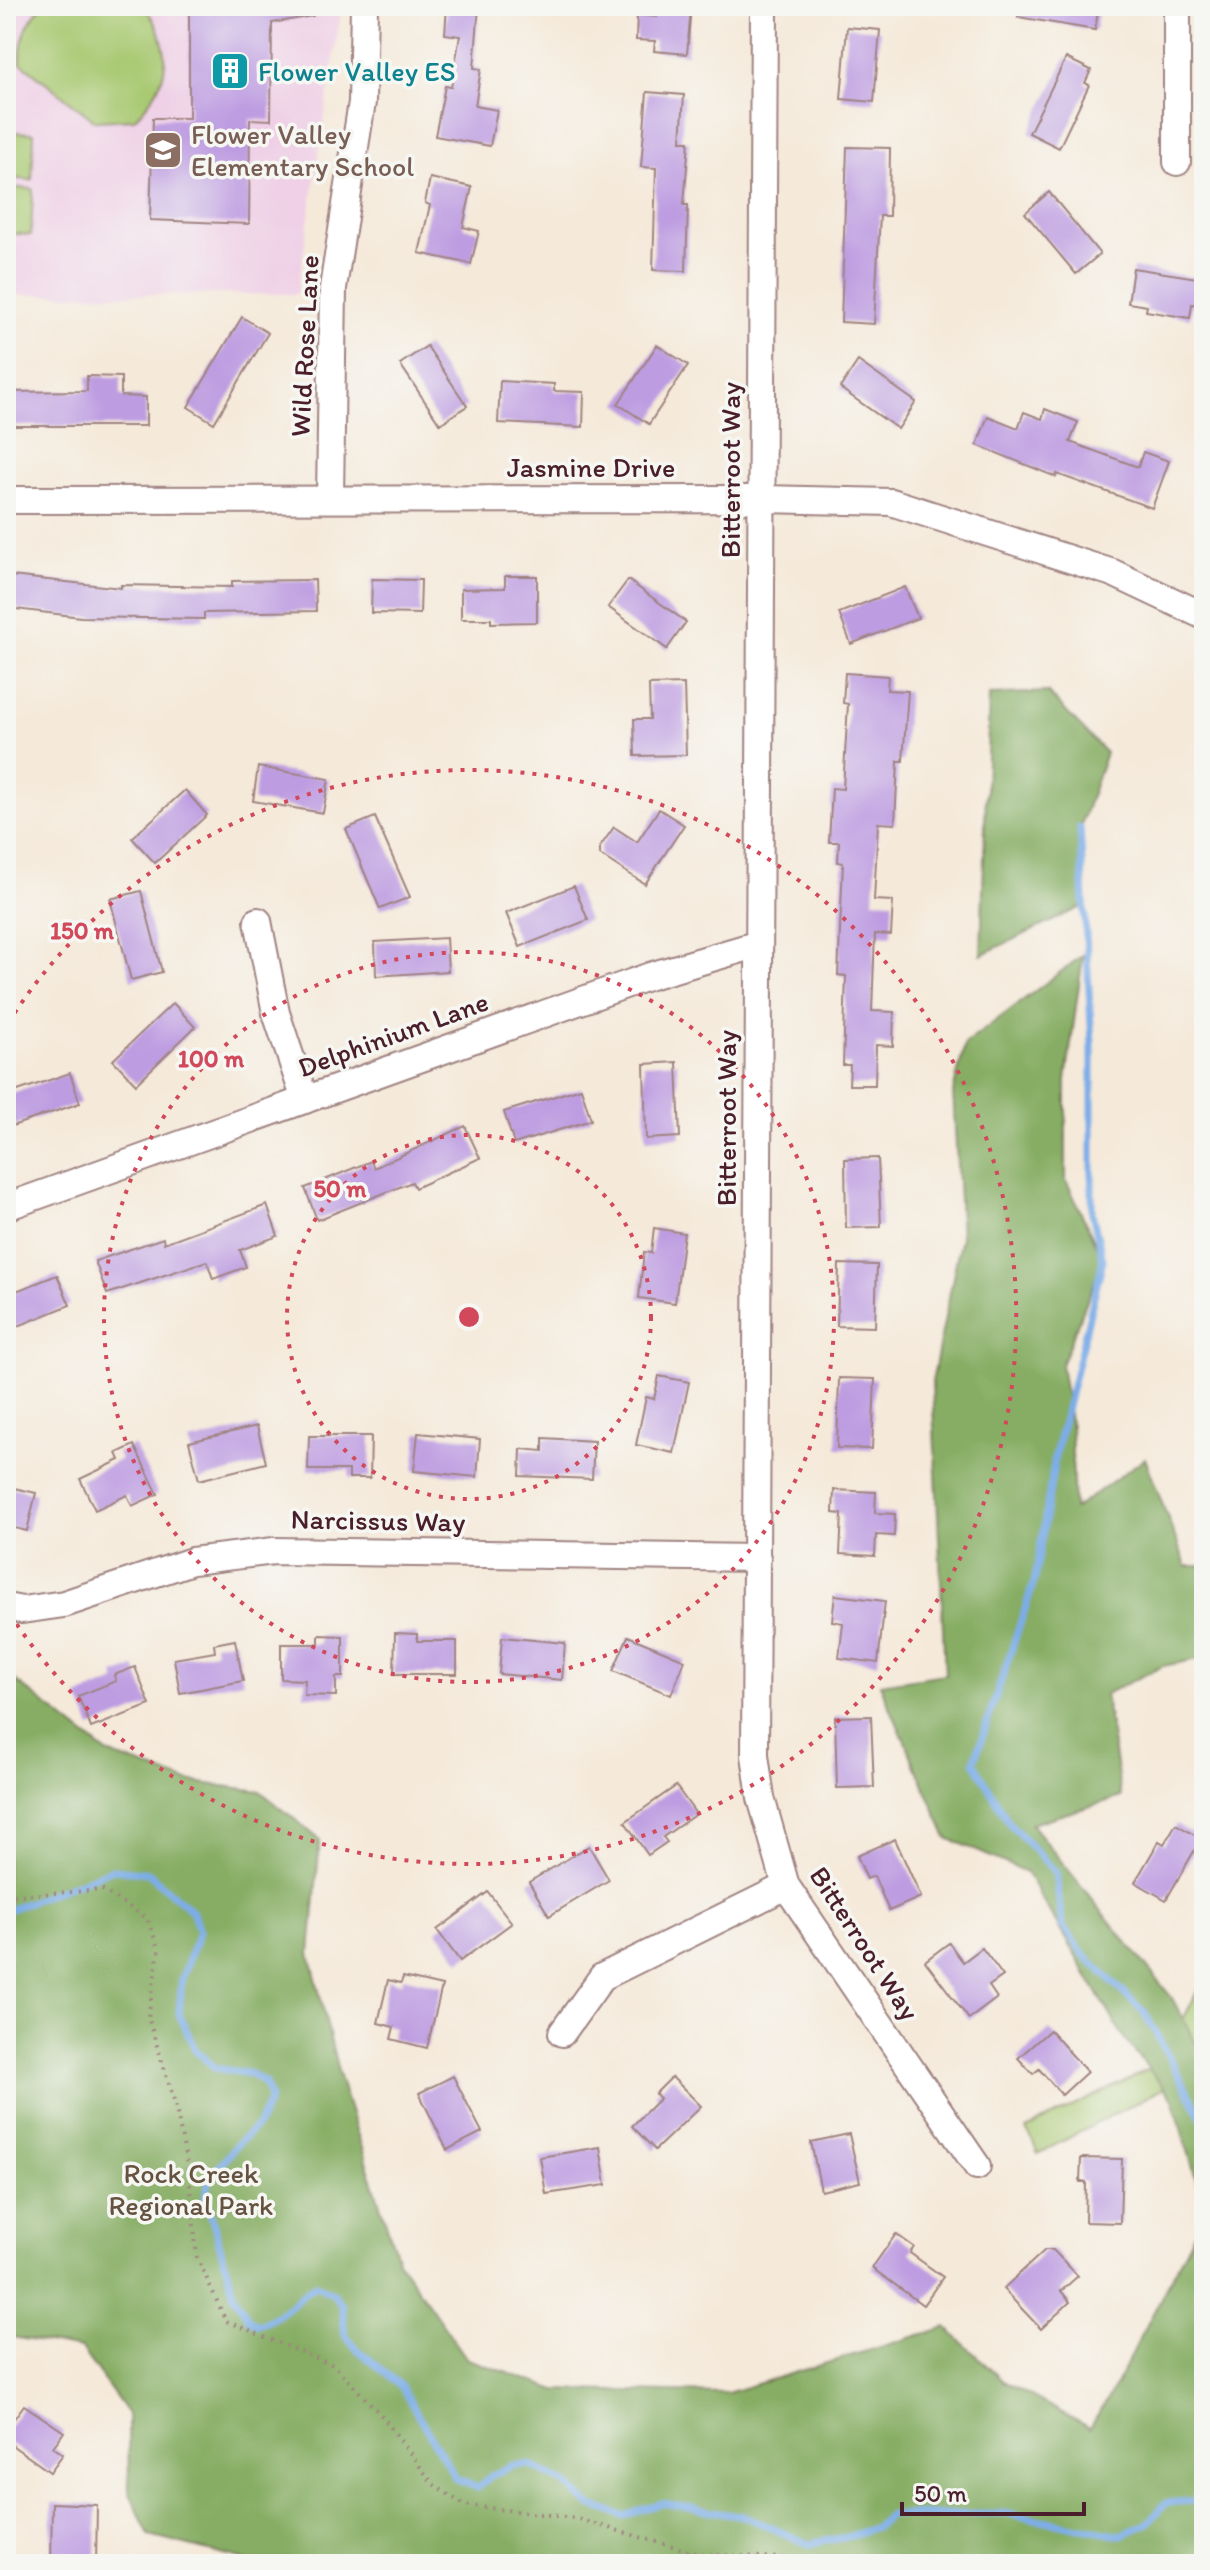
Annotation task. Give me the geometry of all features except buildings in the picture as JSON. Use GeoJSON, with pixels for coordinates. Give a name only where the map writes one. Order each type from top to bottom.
{"type":"FeatureCollection","features":[{"type":"Feature","properties":{"kind":"street","name":"Wild Rose Lane"},"geometry":{"type":"LineString","coordinates":[[330,498],[333,288],[362,102],[364,6]]}},
{"type":"Feature","properties":{"kind":"street","name":"Bitterroot Way"},"geometry":{"type":"LineString","coordinates":[[764,6],[755,1755],[761,1798],[786,1886],[977,2166]]}},
{"type":"Feature","properties":{"kind":"street"},"geometry":{"type":"LineString","coordinates":[[1177,6],[1177,162]]}},
{"type":"Feature","properties":{"kind":"street","name":"Jasmine Drive"},"geometry":{"type":"LineString","coordinates":[[6,500],[330,498],[891,502],[1113,573],[1204,616]]}},
{"type":"Feature","properties":{"kind":"street"},"geometry":{"type":"LineString","coordinates":[[258,921],[276,1013],[305,1100]]}},
{"type":"Feature","properties":{"kind":"street","name":"Delphinium Lane"},"geometry":{"type":"LineString","coordinates":[[6,1207],[650,976],[759,944]]}},
{"type":"Feature","properties":{"kind":"street","name":"Narcissus Way"},"geometry":{"type":"LineString","coordinates":[[6,1607],[22,1610],[64,1604],[192,1561],[274,1551],[757,1558]]}},
{"type":"Feature","properties":{"kind":"street"},"geometry":{"type":"LineString","coordinates":[[562,2033],[602,1977],[786,1886]]}},
{"type":"Feature","properties":{"kind":"path"},"geometry":{"type":"LineString","coordinates":[[6,1896],[102,1890],[147,1918],[159,1950],[148,2017],[175,2103],[189,2175],[197,2257],[226,2321],[335,2366],[383,2417],[433,2484],[464,2505],[574,2518],[699,2554],[906,2564]]}},
{"type":"Feature","properties":{"kind":"shaded area","name":"Flower Valley Elementary School"},"geometry":{"type":"Polygon","coordinates":[[[6,6],[342,6],[297,294],[6,295],[6,6]]]}},
{"type":"Feature","properties":{"kind":"green space"},"geometry":{"type":"Polygon","coordinates":[[[42,6],[144,6],[161,36],[165,64],[156,92],[134,119],[95,121],[20,62],[25,32],[42,6]]]}},
{"type":"Feature","properties":{"kind":"green space"},"geometry":{"type":"Polygon","coordinates":[[[6,132],[34,133],[32,180],[6,178],[6,132]]]}},
{"type":"Feature","properties":{"kind":"green space"},"geometry":{"type":"Polygon","coordinates":[[[6,187],[33,189],[31,235],[6,233],[6,187]]]}},
{"type":"Feature","properties":{"kind":"green space"},"geometry":{"type":"Polygon","coordinates":[[[1047,692],[1106,753],[1080,828],[1086,905],[981,955],[989,695],[1047,692]]]}},
{"type":"Feature","properties":{"kind":"green space"},"geometry":{"type":"Polygon","coordinates":[[[1083,955],[1066,1080],[1066,1180],[1103,1260],[1061,1365],[1071,1427],[1074,1509],[1145,1458],[1186,1566],[1204,1566],[1204,1658],[1163,1666],[1105,1694],[1121,1797],[1031,1824],[1172,1998],[1204,2059],[1204,2206],[1173,2099],[1124,2038],[1026,1872],[947,1838],[880,1684],[945,1674],[932,1382],[961,1237],[953,1092],[965,1044],[1083,955]]]}},
{"type":"Feature","properties":{"kind":"green space","name":"Rock Creek Regional Park"},"geometry":{"type":"Polygon","coordinates":[[[6,1673],[107,1753],[186,1781],[260,1791],[320,1840],[310,1953],[340,2080],[398,2260],[467,2359],[557,2390],[727,2393],[946,2327],[1003,2381],[1090,2428],[1116,2385],[1204,2214],[1204,2564],[260,2564],[149,2536],[129,2491],[128,2414],[81,2349],[6,2336],[6,1673]]]}},
{"type":"Feature","properties":{"kind":"green space"},"geometry":{"type":"Polygon","coordinates":[[[1204,1978],[1204,2032],[1188,2064],[1170,2085],[1038,2154],[1027,2129],[1161,2063],[1204,1978]]]}},
{"type":"Feature","properties":{"kind":"waterway"},"geometry":{"type":"LineString","coordinates":[[1080,828],[1092,1044],[1092,1213],[1103,1260],[1056,1451],[1035,1579],[974,1762],[1009,1823],[1056,1873],[1062,1926],[1083,1954],[1144,2012],[1204,2121]]}},
{"type":"Feature","properties":{"kind":"waterway"},"geometry":{"type":"LineString","coordinates":[[6,1911],[113,1869],[148,1873],[193,1912],[199,1932],[182,1978],[179,2014],[196,2051],[215,2068],[251,2074],[265,2083],[270,2099],[258,2125],[211,2176],[205,2195],[235,2297],[249,2320],[258,2325],[281,2313],[316,2284],[334,2295],[342,2305],[345,2335],[401,2386],[456,2479],[478,2488],[491,2476],[513,2465],[530,2465],[566,2484],[589,2505],[624,2516],[662,2503],[744,2516],[809,2544],[847,2537],[876,2527],[891,2515],[1009,2514],[1121,2535],[1147,2524],[1166,2503],[1204,2500]]}},
{"type":"Feature","properties":{"kind":"place","name":"Flower Valley ES"},"geometry":{"type":"Point","coordinates":[230,71]}},
{"type":"Feature","properties":{"kind":"place","name":"Flower Valley Elementary School"},"geometry":{"type":"Point","coordinates":[163,150]}}]}
